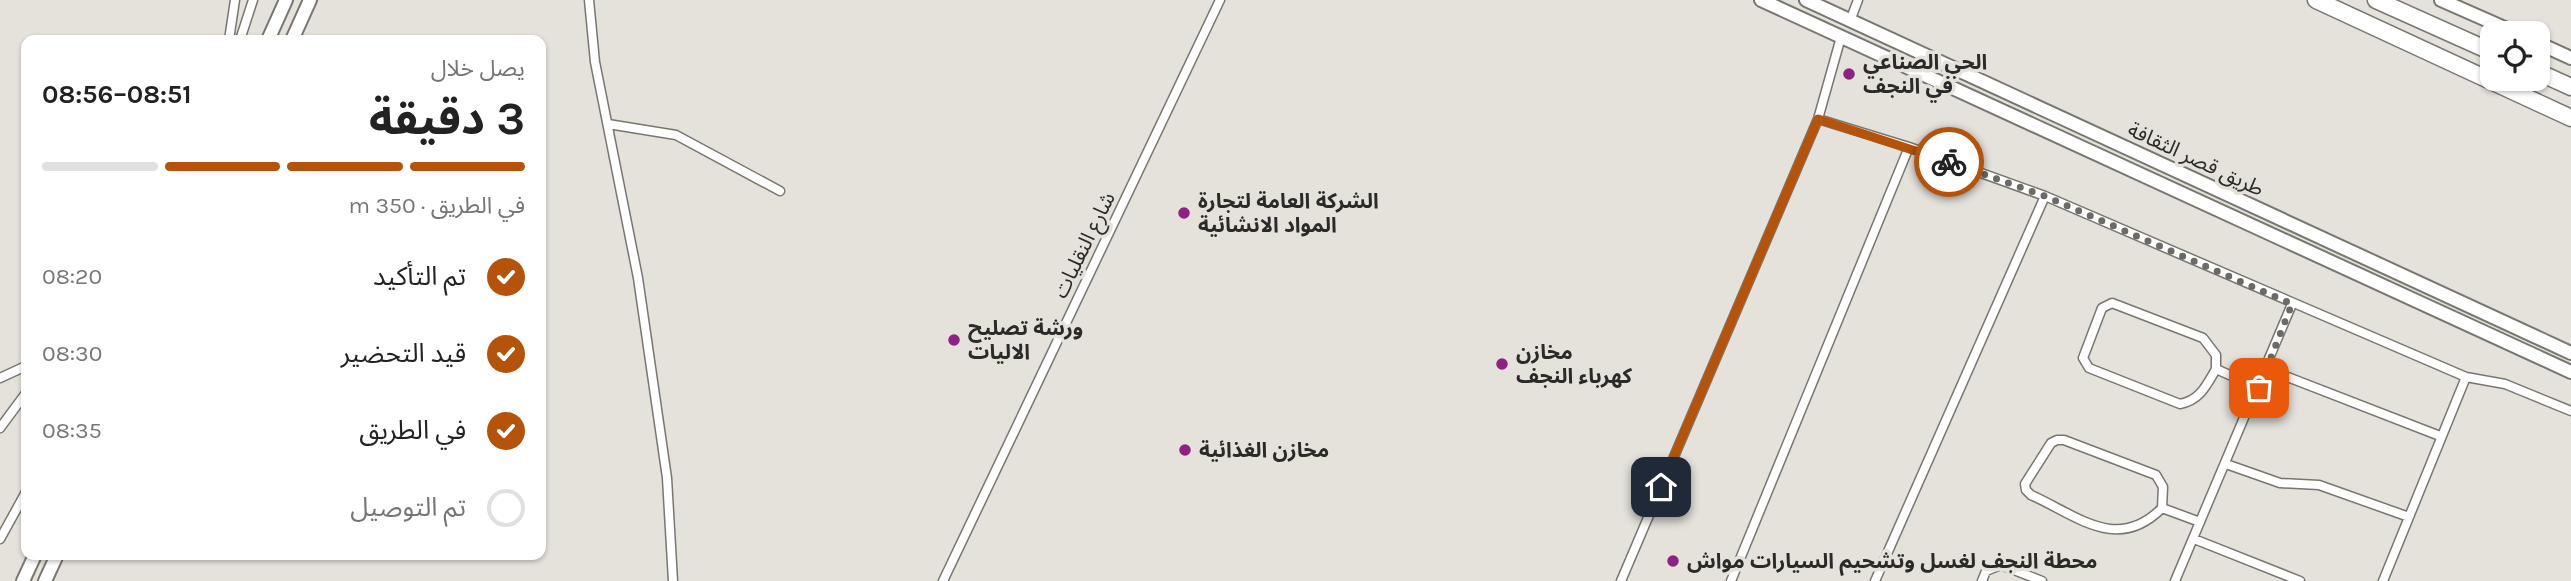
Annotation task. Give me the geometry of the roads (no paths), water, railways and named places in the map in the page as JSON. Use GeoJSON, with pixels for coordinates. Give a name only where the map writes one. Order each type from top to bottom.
{"type":"FeatureCollection","features":[{"type":"Feature","properties":{"kind":"highway"},"geometry":{"type":"LineString","coordinates":[[2316,0],[2571,118]]}},
{"type":"Feature","properties":{"kind":"highway"},"geometry":{"type":"LineString","coordinates":[[2376,0],[2480,47]]}},
{"type":"Feature","properties":{"kind":"highway"},"geometry":{"type":"LineString","coordinates":[[2550,77],[2571,87]]}},
{"type":"Feature","properties":{"kind":"street"},"geometry":{"type":"LineString","coordinates":[[230,35],[235,0]]}},
{"type":"Feature","properties":{"kind":"street"},"geometry":{"type":"LineString","coordinates":[[242,35],[253,0]]}},
{"type":"Feature","properties":{"kind":"street"},"geometry":{"type":"LineString","coordinates":[[270,35],[286,0]]}},
{"type":"Feature","properties":{"kind":"street"},"geometry":{"type":"LineString","coordinates":[[294,35],[310,0]]}},
{"type":"Feature","properties":{"kind":"street"},"geometry":{"type":"LineString","coordinates":[[589,0],[592,45],[638,278],[667,478],[673,581]]}},
{"type":"Feature","properties":{"kind":"street","name":"شارع النقليات"},"geometry":{"type":"LineString","coordinates":[[943,581],[1220,0]]}},
{"type":"Feature","properties":{"kind":"street"},"geometry":{"type":"LineString","coordinates":[[1761,0],[2571,372]]}},
{"type":"Feature","properties":{"kind":"street","name":"طريق قصر الثقافة"},"geometry":{"type":"LineString","coordinates":[[1806,0],[1834,6],[1850,21],[2571,353]]}},
{"type":"Feature","properties":{"kind":"street"},"geometry":{"type":"LineString","coordinates":[[1850,21],[1858,0]]}},
{"type":"Feature","properties":{"kind":"street"},"geometry":{"type":"LineString","coordinates":[[2441,0],[2489,21]]}},
{"type":"Feature","properties":{"kind":"street"},"geometry":{"type":"LineString","coordinates":[[1875,53],[1884,36]]}},
{"type":"Feature","properties":{"kind":"street"},"geometry":{"type":"LineString","coordinates":[[1621,581],[1818,119],[1841,37]]}},
{"type":"Feature","properties":{"kind":"street"},"geometry":{"type":"LineString","coordinates":[[2550,48],[2571,58]]}},
{"type":"Feature","properties":{"kind":"street"},"geometry":{"type":"LineString","coordinates":[[1818,119],[1909,147],[2045,196],[2466,377],[2505,384],[2571,411]]}},
{"type":"Feature","properties":{"kind":"street"},"geometry":{"type":"LineString","coordinates":[[608,124],[676,135],[780,191]]}},
{"type":"Feature","properties":{"kind":"street"},"geometry":{"type":"LineString","coordinates":[[1731,581],[1909,147]]}},
{"type":"Feature","properties":{"kind":"street"},"geometry":{"type":"LineString","coordinates":[[1875,581],[2045,196]]}},
{"type":"Feature","properties":{"kind":"street"},"geometry":{"type":"LineString","coordinates":[[2112,303],[2203,338],[2216,355],[2216,369],[2200,395],[2191,402],[2180,404],[2089,368],[2083,358],[2102,308],[2112,303]]}},
{"type":"Feature","properties":{"kind":"street"},"geometry":{"type":"LineString","coordinates":[[2175,581],[2259,388],[2292,304]]}},
{"type":"Feature","properties":{"kind":"street"},"geometry":{"type":"LineString","coordinates":[[0,380],[21,369]]}},
{"type":"Feature","properties":{"kind":"street"},"geometry":{"type":"LineString","coordinates":[[2216,369],[2259,388]]}},
{"type":"Feature","properties":{"kind":"street"},"geometry":{"type":"LineString","coordinates":[[2267,369],[2440,436]]}},
{"type":"Feature","properties":{"kind":"street"},"geometry":{"type":"LineString","coordinates":[[2383,581],[2466,377]]}},
{"type":"Feature","properties":{"kind":"street"},"geometry":{"type":"LineString","coordinates":[[0,428],[21,400]]}},
{"type":"Feature","properties":{"kind":"street"},"geometry":{"type":"LineString","coordinates":[[2064,440],[2156,475],[2163,487],[2162,508],[2131,530],[2108,530],[2031,495],[2025,484],[2051,443],[2064,440]]}},
{"type":"Feature","properties":{"kind":"street"},"geometry":{"type":"LineString","coordinates":[[2226,464],[2280,483],[2319,485],[2409,517]]}},
{"type":"Feature","properties":{"kind":"street"},"geometry":{"type":"LineString","coordinates":[[0,539],[21,501]]}},
{"type":"Feature","properties":{"kind":"street"},"geometry":{"type":"LineString","coordinates":[[2162,508],[2200,522]]}},
{"type":"Feature","properties":{"kind":"street"},"geometry":{"type":"LineString","coordinates":[[2194,539],[2300,581]]}},
{"type":"Feature","properties":{"kind":"street"},"geometry":{"type":"LineString","coordinates":[[23,581],[33,560]]}},
{"type":"Feature","properties":{"kind":"street"},"geometry":{"type":"LineString","coordinates":[[45,581],[55,560]]}},
{"type":"Feature","properties":{"kind":"street"},"geometry":{"type":"LineString","coordinates":[[1982,581],[1986,571],[2001,565],[2042,581]]}},
{"type":"Feature","properties":{"kind":"place","name":"الحي الصناعي في النجف"},"geometry":{"type":"Point","coordinates":[1849,74]}},
{"type":"Feature","properties":{"kind":"place","name":"الشركة العامة لتجارة المواد الانشائية"},"geometry":{"type":"Point","coordinates":[1184,213]}},
{"type":"Feature","properties":{"kind":"place","name":"ورشة تصليح الاليات"},"geometry":{"type":"Point","coordinates":[954,340]}},
{"type":"Feature","properties":{"kind":"place","name":"مخازن كهرباء النجف"},"geometry":{"type":"Point","coordinates":[1502,364]}},
{"type":"Feature","properties":{"kind":"place","name":"مخازن الغذائية"},"geometry":{"type":"Point","coordinates":[1185,450]}},
{"type":"Feature","properties":{"kind":"place","name":"محطة النجف لغسل وتشحيم السيارات مواش"},"geometry":{"type":"Point","coordinates":[1673,561]}}]}
